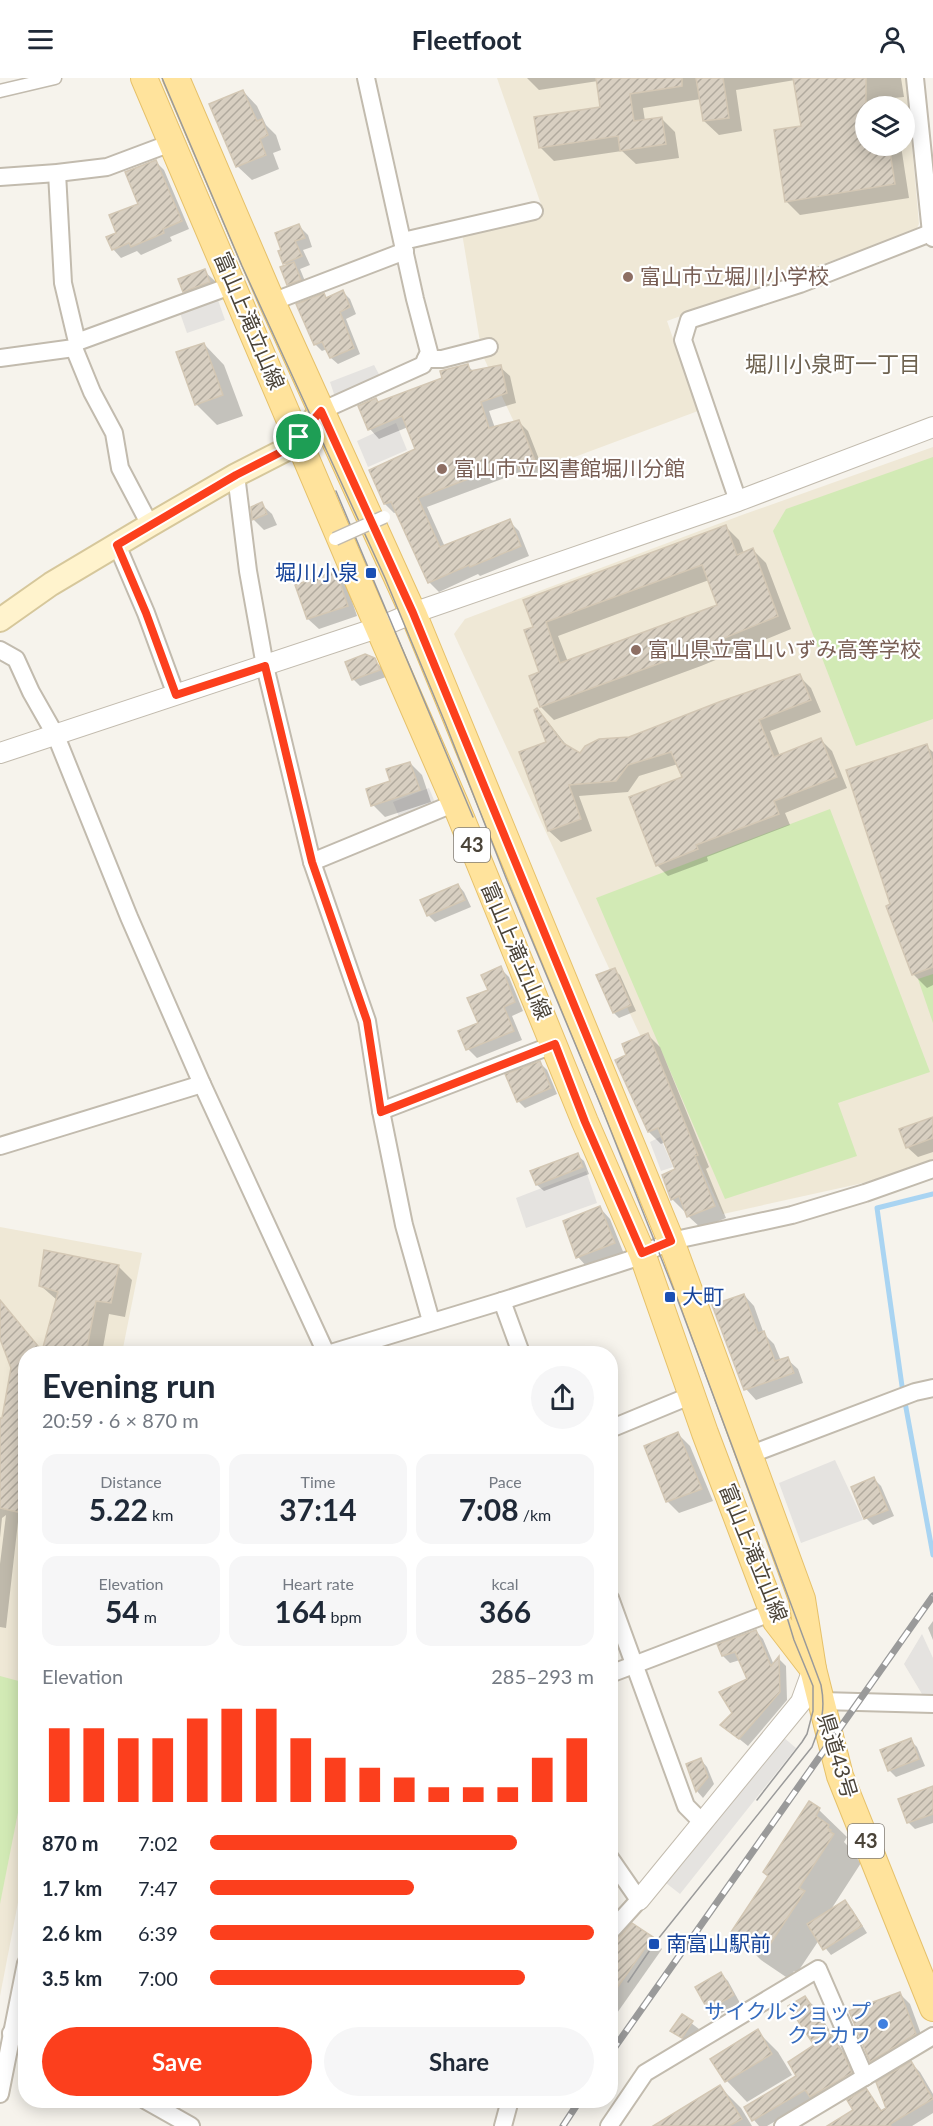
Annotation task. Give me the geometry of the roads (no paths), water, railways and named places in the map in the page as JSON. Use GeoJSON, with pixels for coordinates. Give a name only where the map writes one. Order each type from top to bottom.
{"type":"FeatureCollection","features":[{"type":"Feature","properties":{"kind":"main road","name":"富山上滝立山線"},"geometry":{"type":"LineString","coordinates":[[144,78],[455,803],[585,1122],[642,1253],[776,1621],[813,1670]]}},
{"type":"Feature","properties":{"kind":"main road","name":"富山上滝立山線"},"geometry":{"type":"LineString","coordinates":[[176,78],[272,302],[413,613],[671,1241],[802,1599],[813,1670]]}},
{"type":"Feature","properties":{"kind":"main road"},"geometry":{"type":"LineString","coordinates":[[0,620],[51,584],[150,525],[236,475],[289,448],[321,411]]}},
{"type":"Feature","properties":{"kind":"main road","name":"県道43号"},"geometry":{"type":"LineString","coordinates":[[813,1670],[840,1776],[933,2008]]}},
{"type":"Feature","properties":{"kind":"street"},"geometry":{"type":"LineString","coordinates":[[0,91],[55,78]]}},
{"type":"Feature","properties":{"kind":"street"},"geometry":{"type":"LineString","coordinates":[[321,411],[423,365],[429,352],[366,78]]}},
{"type":"Feature","properties":{"kind":"street"},"geometry":{"type":"LineString","coordinates":[[738,501],[683,340],[689,320],[800,284],[932,234],[915,78]]}},
{"type":"Feature","properties":{"kind":"street"},"geometry":{"type":"LineString","coordinates":[[0,177],[107,167],[171,143]]}},
{"type":"Feature","properties":{"kind":"street"},"geometry":{"type":"LineString","coordinates":[[57,173],[63,283],[76,345],[92,392],[114,433],[120,468],[150,525]]}},
{"type":"Feature","properties":{"kind":"street"},"geometry":{"type":"LineString","coordinates":[[272,302],[404,246],[534,211]]}},
{"type":"Feature","properties":{"kind":"street"},"geometry":{"type":"LineString","coordinates":[[0,358],[76,345],[233,285]]}},
{"type":"Feature","properties":{"kind":"street"},"geometry":{"type":"LineString","coordinates":[[426,359],[442,359],[489,347]]}},
{"type":"Feature","properties":{"kind":"street"},"geometry":{"type":"LineString","coordinates":[[0,753],[57,736],[380,627],[413,613],[738,501],[933,427]]}},
{"type":"Feature","properties":{"kind":"street"},"geometry":{"type":"LineString","coordinates":[[236,475],[248,571],[265,666],[312,862],[367,1021],[381,1112],[404,1225],[431,1321]]}},
{"type":"Feature","properties":{"kind":"street"},"geometry":{"type":"LineString","coordinates":[[336,539],[384,518]]}},
{"type":"Feature","properties":{"kind":"street"},"geometry":{"type":"LineString","coordinates":[[117,545],[146,613],[176,695]]}},
{"type":"Feature","properties":{"kind":"street"},"geometry":{"type":"LineString","coordinates":[[0,650],[16,659],[57,736],[129,917],[202,1084],[323,1346]]}},
{"type":"Feature","properties":{"kind":"street"},"geometry":{"type":"LineString","coordinates":[[312,862],[455,803]]}},
{"type":"Feature","properties":{"kind":"street"},"geometry":{"type":"LineString","coordinates":[[381,1112],[555,1044]]}},
{"type":"Feature","properties":{"kind":"street"},"geometry":{"type":"LineString","coordinates":[[0,1146],[202,1084]]}},
{"type":"Feature","properties":{"kind":"street"},"geometry":{"type":"LineString","coordinates":[[353,1346],[628,1260],[671,1241],[792,1215],[933,1169]]}},
{"type":"Feature","properties":{"kind":"street"},"geometry":{"type":"LineString","coordinates":[[502,1301],[518,1346]]}},
{"type":"Feature","properties":{"kind":"street"},"geometry":{"type":"LineString","coordinates":[[749,1455],[915,1392],[933,1388]]}},
{"type":"Feature","properties":{"kind":"street"},"geometry":{"type":"LineString","coordinates":[[618,1426],[692,1395]]}},
{"type":"Feature","properties":{"kind":"street"},"geometry":{"type":"LineString","coordinates":[[618,1671],[773,1612]]}},
{"type":"Feature","properties":{"kind":"street"},"geometry":{"type":"LineString","coordinates":[[618,1620],[686,1806],[703,1823]]}},
{"type":"Feature","properties":{"kind":"street"},"geometry":{"type":"LineString","coordinates":[[618,1923],[801,1702],[813,1670]]}},
{"type":"Feature","properties":{"kind":"street"},"geometry":{"type":"LineString","coordinates":[[821,1701],[933,1704]]}},
{"type":"Feature","properties":{"kind":"street"},"geometry":{"type":"LineString","coordinates":[[618,1870],[639,1900]]}},
{"type":"Feature","properties":{"kind":"street"},"geometry":{"type":"LineString","coordinates":[[609,2126],[645,2073],[818,1969],[865,2077]]}},
{"type":"Feature","properties":{"kind":"street"},"geometry":{"type":"LineString","coordinates":[[0,2094],[18,2036]]}},
{"type":"Feature","properties":{"kind":"street"},"geometry":{"type":"LineString","coordinates":[[783,2126],[933,2036]]}},
{"type":"Feature","properties":{"kind":"street"},"geometry":{"type":"LineString","coordinates":[[159,2108],[191,2126]]}},
{"type":"Feature","properties":{"kind":"street"},"geometry":{"type":"LineString","coordinates":[[503,2126],[508,2108]]}},
{"type":"Feature","properties":{"kind":"waterway"},"geometry":{"type":"LineString","coordinates":[[933,1194],[877,1208],[902,1386],[933,1555]]}},
{"type":"Feature","properties":{"kind":"tram line"},"geometry":{"type":"LineString","coordinates":[[162,78],[242,266],[385,578],[446,725],[677,1298],[821,1685],[822,1717],[812,1747],[654,1944],[628,1982]]}},
{"type":"Feature","properties":{"kind":"tram line"},"geometry":{"type":"LineString","coordinates":[[336,491],[473,817]]}},
{"type":"Feature","properties":{"kind":"tram line"},"geometry":{"type":"LineString","coordinates":[[757,1800],[802,1742],[807,1734],[813,1711],[813,1686],[794,1640],[783,1604]]}},
{"type":"Feature","properties":{"kind":"railway"},"geometry":{"type":"LineString","coordinates":[[618,2043],[933,1596]]}},
{"type":"Feature","properties":{"kind":"railway"},"geometry":{"type":"LineString","coordinates":[[563,2126],[575,2108]]}},
{"type":"Feature","properties":{"kind":"place","name":"富山市立堀川小学校"},"geometry":{"type":"Point","coordinates":[628,277]}},
{"type":"Feature","properties":{"kind":"place","name":"富山市立図書館堀川分館"},"geometry":{"type":"Point","coordinates":[442,469]}},
{"type":"Feature","properties":{"kind":"place","name":"堀川小泉"},"geometry":{"type":"Point","coordinates":[371,573]}},
{"type":"Feature","properties":{"kind":"place","name":"富山県立富山いずみ高等学校"},"geometry":{"type":"Point","coordinates":[636,650]}},
{"type":"Feature","properties":{"kind":"place","name":"大町"},"geometry":{"type":"Point","coordinates":[670,1297]}},
{"type":"Feature","properties":{"kind":"place","name":"南富山駅前"},"geometry":{"type":"Point","coordinates":[654,1944]}},
{"type":"Feature","properties":{"kind":"place","name":"サイクルショップ クラカワ"},"geometry":{"type":"Point","coordinates":[883,2024]}},
{"type":"Feature","properties":{"kind":"district","name":"堀川小泉町一丁目"},"geometry":{"type":"Point","coordinates":[833,364]}}]}
